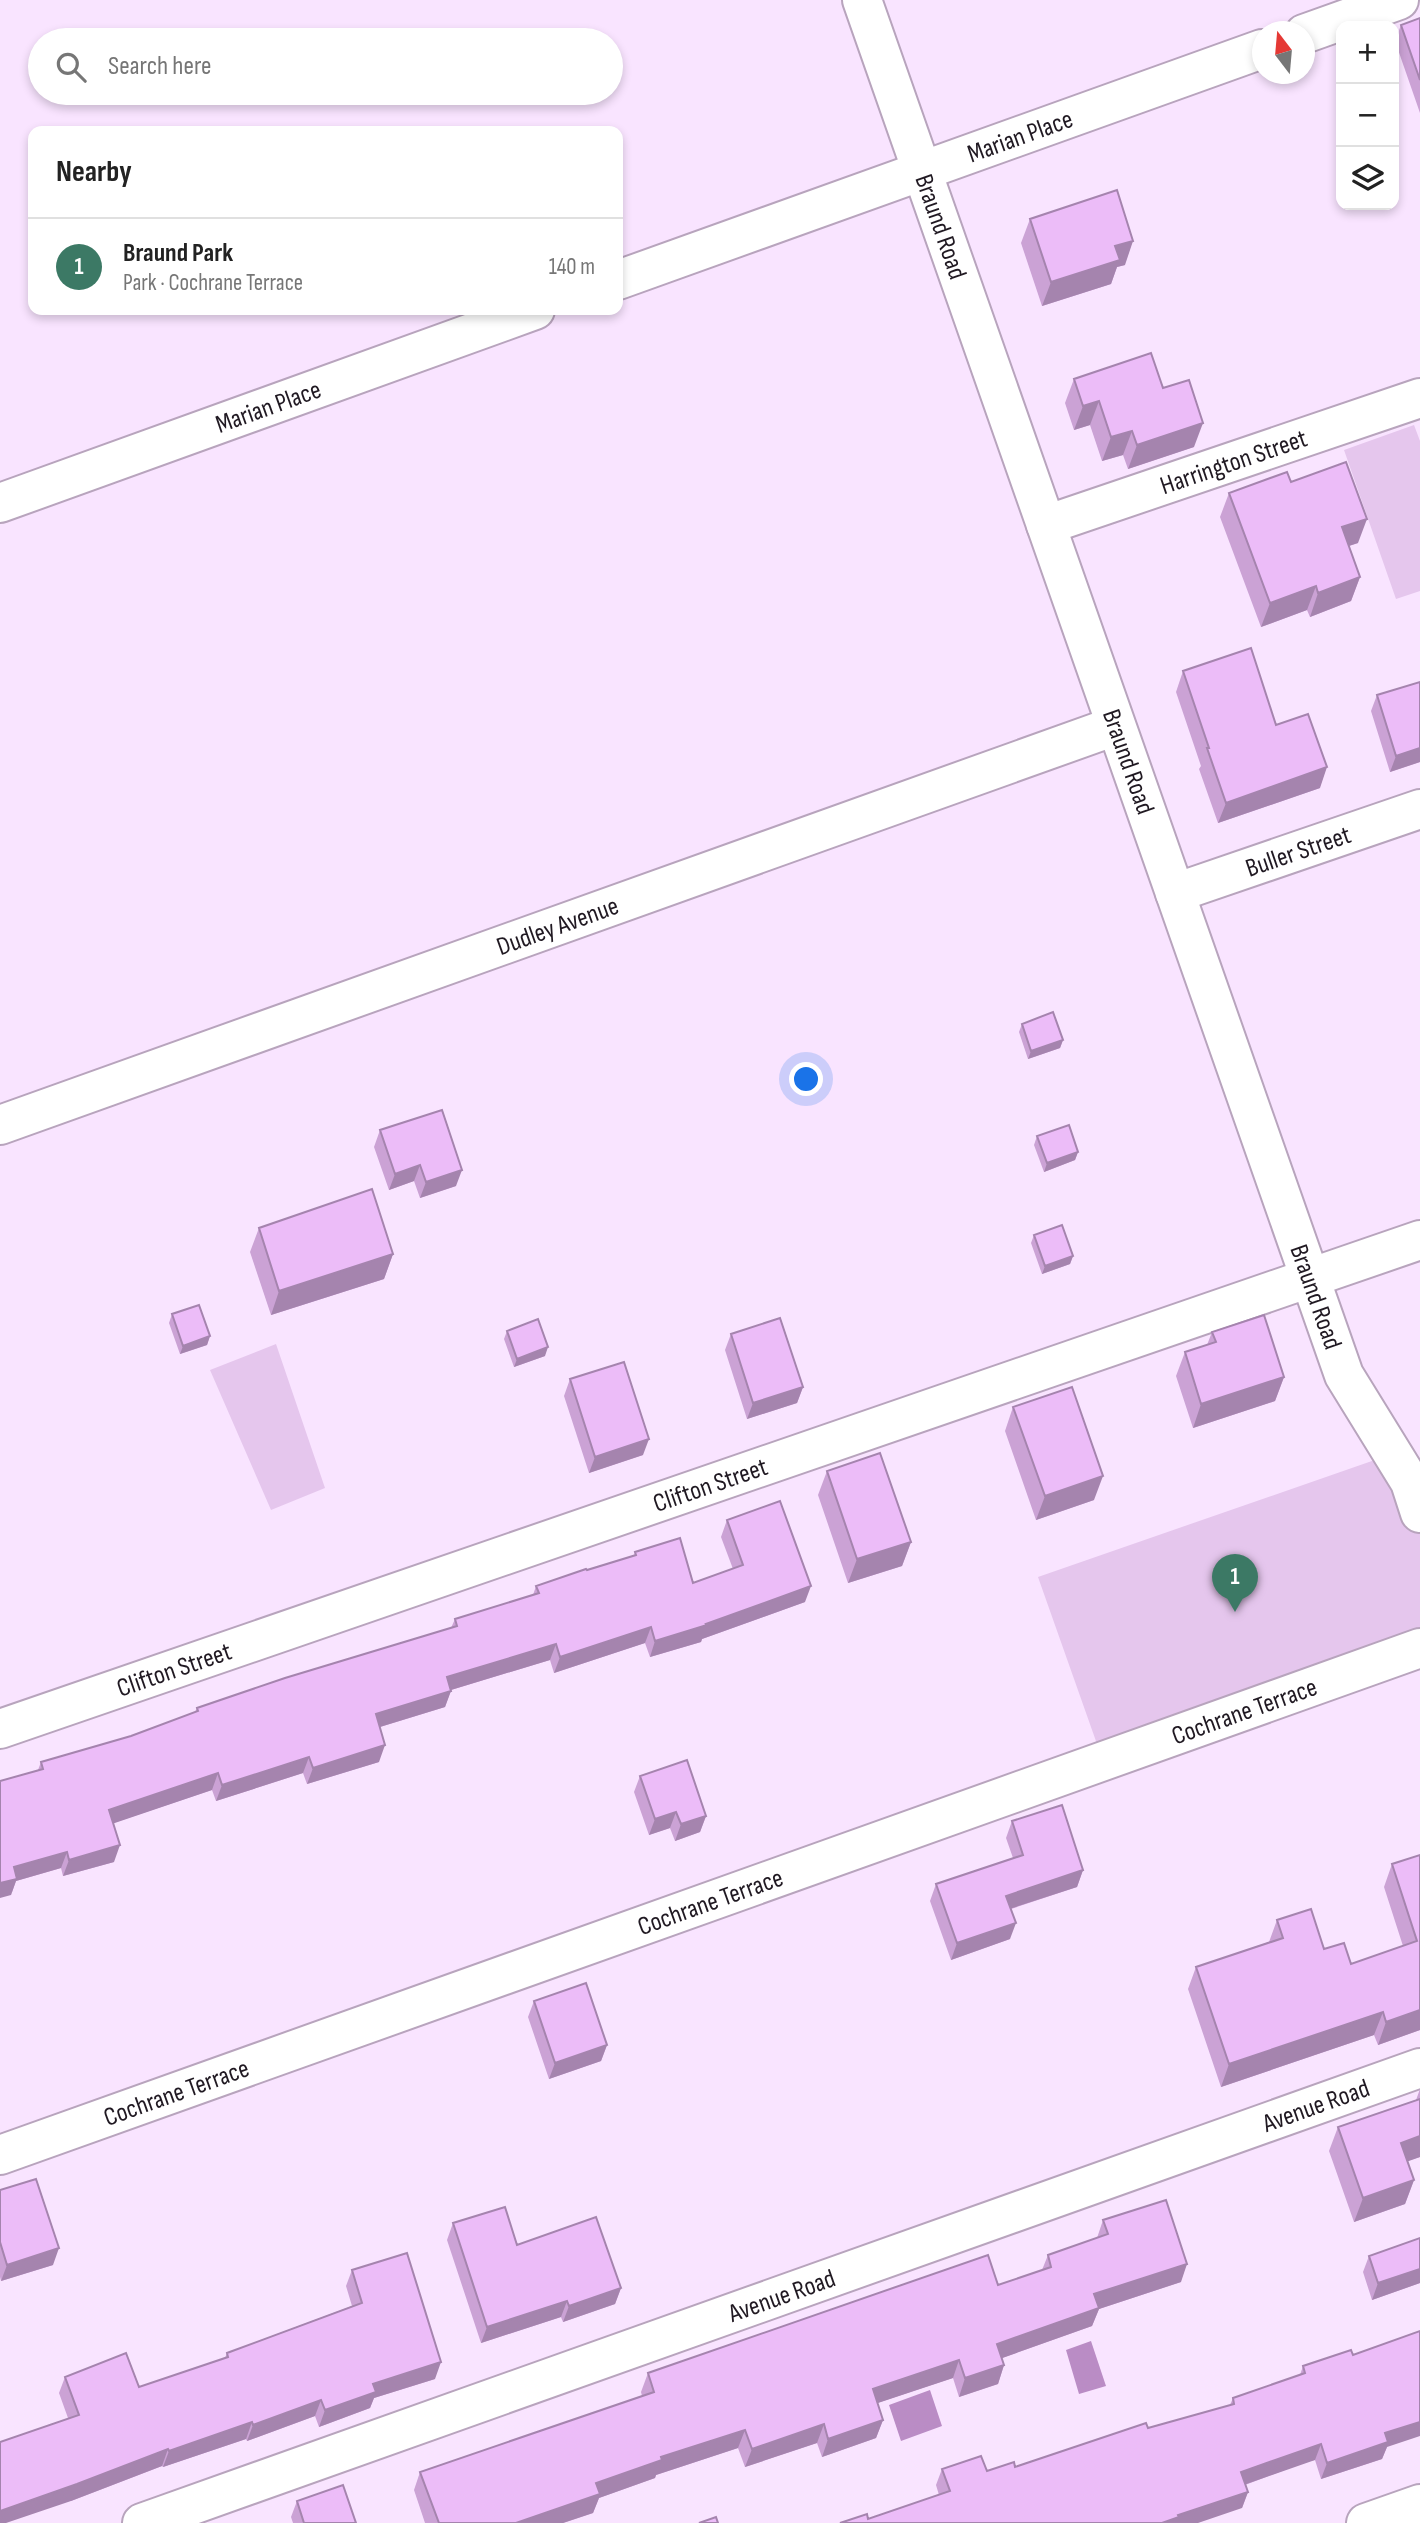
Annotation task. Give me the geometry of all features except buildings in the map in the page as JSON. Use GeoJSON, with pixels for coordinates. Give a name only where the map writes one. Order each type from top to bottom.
{"type":"FeatureCollection","features":[{"type":"Feature","properties":{"kind":"street","name":"Braund Road"},"geometry":{"type":"LineString","coordinates":[[862,0],[1344,1375],[1409,1482],[1420,1513]]}},
{"type":"Feature","properties":{"kind":"street"},"geometry":{"type":"LineString","coordinates":[[1315,30],[1399,0]]}},
{"type":"Feature","properties":{"kind":"street","name":"Marian Place"},"geometry":{"type":"LineString","coordinates":[[623,278],[1252,53]]}},
{"type":"Feature","properties":{"kind":"street","name":"Marian Place"},"geometry":{"type":"LineString","coordinates":[[0,502],[521,315]]}},
{"type":"Feature","properties":{"kind":"street","name":"Harrington Street"},"geometry":{"type":"LineString","coordinates":[[1046,525],[1420,398]]}},
{"type":"Feature","properties":{"kind":"street","name":"Dudley Avenue"},"geometry":{"type":"LineString","coordinates":[[0,1125],[1115,726]]}},
{"type":"Feature","properties":{"kind":"street","name":"Buller Street"},"geometry":{"type":"LineString","coordinates":[[1175,893],[1420,809]]}},
{"type":"Feature","properties":{"kind":"street","name":"Clifton Street"},"geometry":{"type":"LineString","coordinates":[[0,1729],[1420,1240]]}},
{"type":"Feature","properties":{"kind":"street","name":"Cochrane Terrace"},"geometry":{"type":"LineString","coordinates":[[0,2155],[1420,1648]]}},
{"type":"Feature","properties":{"kind":"street","name":"Avenue Road"},"geometry":{"type":"LineString","coordinates":[[142,2523],[218,2511],[1420,2068]]}},
{"type":"Feature","properties":{"kind":"street"},"geometry":{"type":"LineString","coordinates":[[1366,2523],[1420,2504]]}},
{"type":"Feature","properties":{"kind":"shaded area"},"geometry":{"type":"Polygon","coordinates":[[[1414,425],[1420,441],[1420,591],[1396,599],[1344,450],[1414,425]]]}},
{"type":"Feature","properties":{"kind":"shaded area"},"geometry":{"type":"Polygon","coordinates":[[[276,1344],[325,1488],[271,1510],[210,1370],[276,1344]]]}},
{"type":"Feature","properties":{"kind":"shaded area"},"geometry":{"type":"Polygon","coordinates":[[[1392,1454],[1420,1513],[1420,1648],[1103,1761],[1038,1577],[1392,1454]]]}},
{"type":"Feature","properties":{"kind":"shaded area"},"geometry":{"type":"Polygon","coordinates":[[[1091,2341],[1106,2386],[1079,2394],[1066,2350],[1091,2341]]]}},
{"type":"Feature","properties":{"kind":"shaded area"},"geometry":{"type":"Polygon","coordinates":[[[930,2390],[942,2426],[901,2441],[889,2405],[930,2390]]]}},
{"type":"Feature","properties":{"kind":"place","name":"Braund Park"},"geometry":{"type":"Point","coordinates":[1235,1612]}}]}
